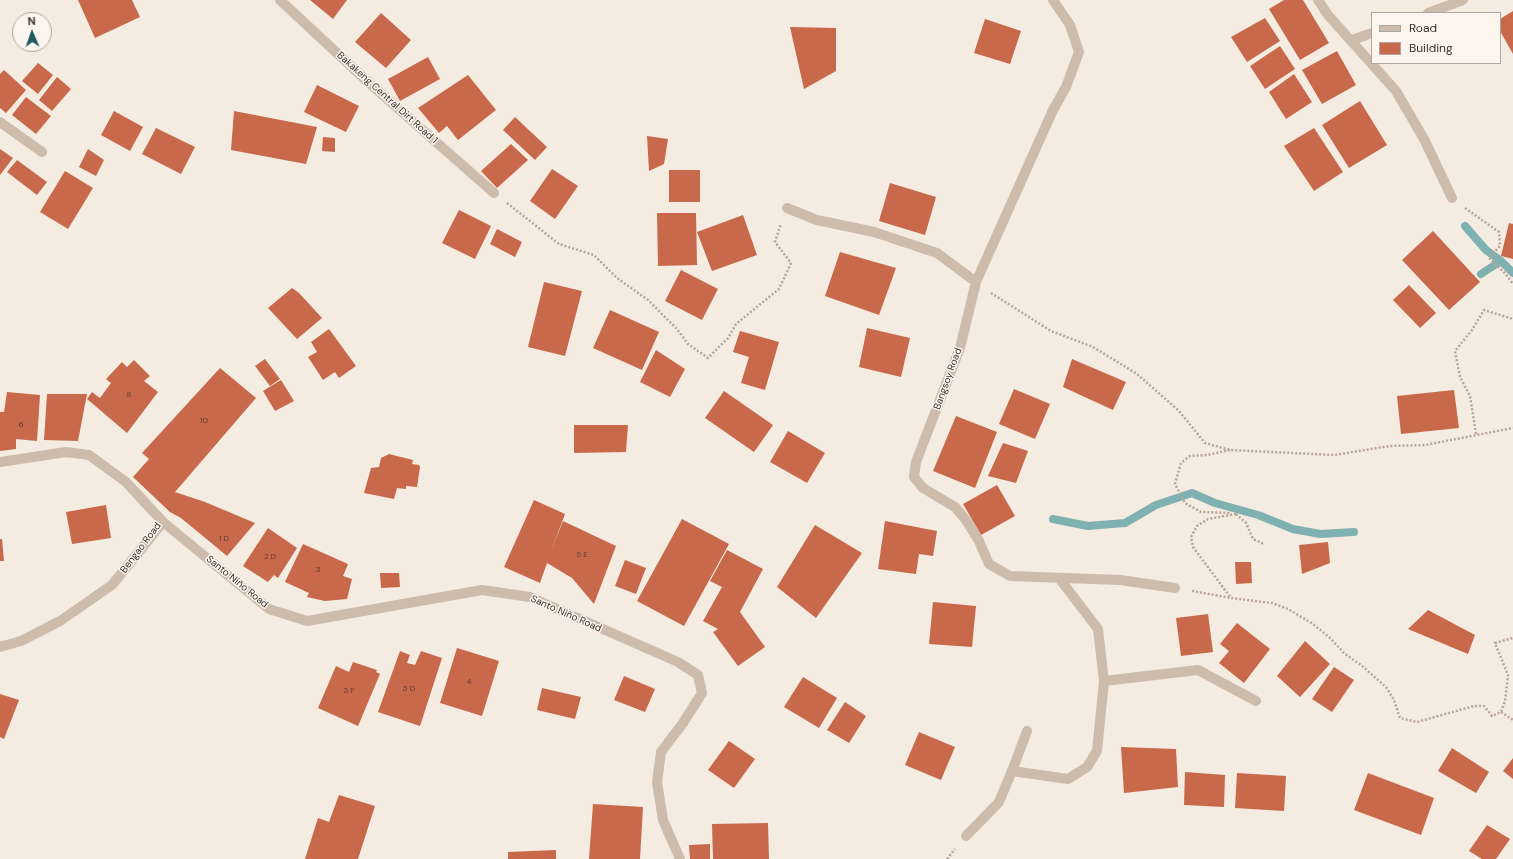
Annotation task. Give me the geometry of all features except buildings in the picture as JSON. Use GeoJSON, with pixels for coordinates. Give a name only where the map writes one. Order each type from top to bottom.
{"type":"FeatureCollection","features":[{"type":"Feature","properties":{"kind":"street","name":"Bakakeng Central Dirt Road 1"},"geometry":{"type":"LineString","coordinates":[[280,0],[368,82],[494,193]]}},
{"type":"Feature","properties":{"kind":"street","name":"Bangsoy Road"},"geometry":{"type":"LineString","coordinates":[[1053,0],[1070,25],[1079,52],[1066,88],[1053,110],[976,282],[960,348],[916,462],[914,477],[923,488],[955,507],[966,520],[979,541],[990,564],[1010,576],[1120,580],[1175,588]]}},
{"type":"Feature","properties":{"kind":"street"},"geometry":{"type":"LineString","coordinates":[[1318,0],[1328,15],[1371,62]]}},
{"type":"Feature","properties":{"kind":"street"},"geometry":{"type":"LineString","coordinates":[[1431,12],[1463,0]]}},
{"type":"Feature","properties":{"kind":"street"},"geometry":{"type":"LineString","coordinates":[[1352,40],[1371,33]]}},
{"type":"Feature","properties":{"kind":"street"},"geometry":{"type":"LineString","coordinates":[[1373,64],[1396,91],[1424,139],[1452,198]]}},
{"type":"Feature","properties":{"kind":"street"},"geometry":{"type":"LineString","coordinates":[[0,122],[42,152]]}},
{"type":"Feature","properties":{"kind":"street"},"geometry":{"type":"LineString","coordinates":[[787,208],[817,220],[874,232],[937,253],[976,282]]}},
{"type":"Feature","properties":{"kind":"street","name":"Bengao Road"},"geometry":{"type":"LineString","coordinates":[[0,462],[66,452],[89,455],[126,482],[163,522],[112,585],[60,621],[21,641],[0,647]]}},
{"type":"Feature","properties":{"kind":"street","name":"Santo Niño Road"},"geometry":{"type":"LineString","coordinates":[[163,522],[269,609],[307,621],[482,590],[530,597],[678,662],[698,675],[702,693],[683,723],[661,752],[657,782],[663,820],[680,859]]}},
{"type":"Feature","properties":{"kind":"street"},"geometry":{"type":"LineString","coordinates":[[1012,771],[1068,779],[1088,767],[1097,752],[1104,681],[1098,629],[1059,578]]}},
{"type":"Feature","properties":{"kind":"street"},"geometry":{"type":"LineString","coordinates":[[1104,681],[1198,670],[1256,701]]}},
{"type":"Feature","properties":{"kind":"street"},"geometry":{"type":"LineString","coordinates":[[966,836],[999,802],[1027,731]]}},
{"type":"Feature","properties":{"kind":"path"},"geometry":{"type":"LineString","coordinates":[[494,193],[559,244],[594,255],[617,278],[648,300],[677,329],[688,344],[708,358],[728,338],[736,324],[779,289],[791,263],[775,242],[787,208]]}},
{"type":"Feature","properties":{"kind":"path"},"geometry":{"type":"LineString","coordinates":[[1452,198],[1499,232],[1500,246],[1489,258],[1494,261],[1513,284]]}},
{"type":"Feature","properties":{"kind":"path"},"geometry":{"type":"LineString","coordinates":[[976,282],[1009,306],[1051,331],[1093,347],[1137,374],[1179,411],[1205,443],[1230,450],[1334,455],[1390,446],[1425,445],[1513,428]]}},
{"type":"Feature","properties":{"kind":"path"},"geometry":{"type":"LineString","coordinates":[[1476,434],[1470,396],[1460,377],[1455,351],[1472,330],[1484,310],[1513,319]]}},
{"type":"Feature","properties":{"kind":"path"},"geometry":{"type":"LineString","coordinates":[[1230,450],[1207,455],[1190,456],[1181,463],[1175,484],[1185,502],[1201,512],[1236,514],[1246,523],[1253,539],[1264,544]]}},
{"type":"Feature","properties":{"kind":"path"},"geometry":{"type":"LineString","coordinates":[[1231,598],[1193,547],[1191,537],[1197,526],[1208,519],[1236,514]]}},
{"type":"Feature","properties":{"kind":"path"},"geometry":{"type":"LineString","coordinates":[[1175,588],[1231,598],[1272,603],[1288,609],[1313,624],[1329,637],[1345,654],[1362,665],[1386,687],[1394,700],[1400,718],[1417,722],[1474,706],[1484,706],[1492,716],[1501,712],[1505,701],[1508,675],[1496,643],[1513,638]]}},
{"type":"Feature","properties":{"kind":"path"},"geometry":{"type":"LineString","coordinates":[[1501,712],[1513,720]]}},
{"type":"Feature","properties":{"kind":"waterway"},"geometry":{"type":"LineString","coordinates":[[1465,226],[1486,250],[1501,261]]}},
{"type":"Feature","properties":{"kind":"waterway"},"geometry":{"type":"LineString","coordinates":[[1481,274],[1501,261],[1513,273]]}},
{"type":"Feature","properties":{"kind":"waterway"},"geometry":{"type":"LineString","coordinates":[[1053,519],[1088,526],[1125,523],[1156,505],[1192,493],[1215,503],[1258,515],[1293,529],[1320,534],[1354,532]]}}]}
